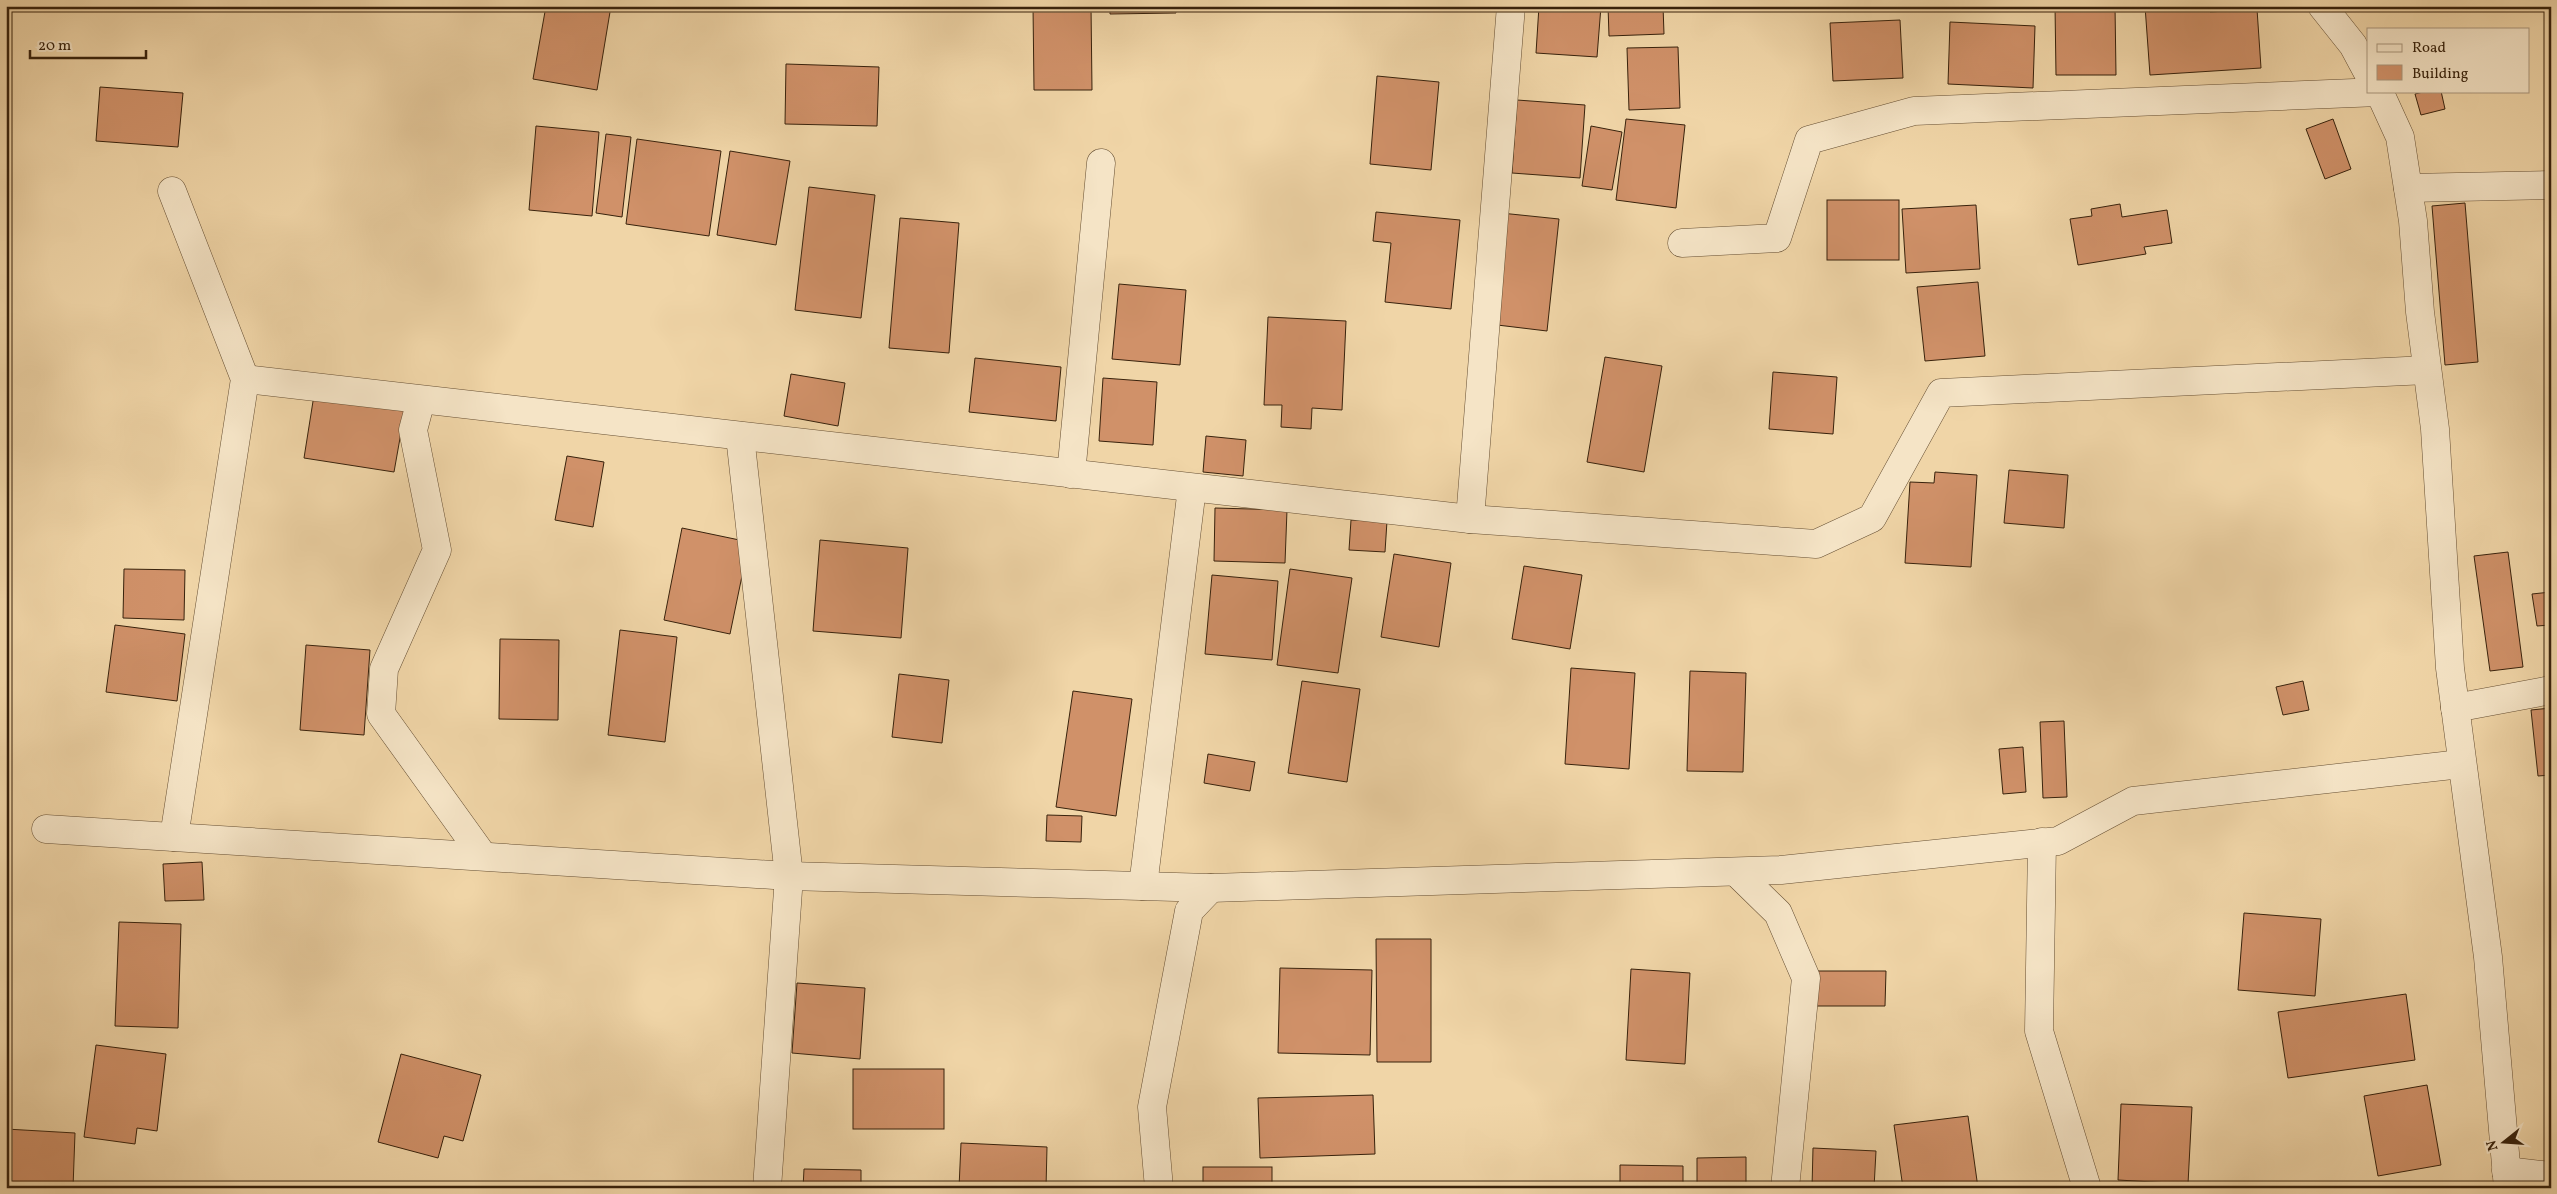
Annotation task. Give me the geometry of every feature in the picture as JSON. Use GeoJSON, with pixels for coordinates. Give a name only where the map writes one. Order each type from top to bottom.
{"type":"FeatureCollection","features":[{"type":"Feature","properties":{"kind":"street"},"geometry":{"type":"LineString","coordinates":[[1470,519],[1511,6]]}},
{"type":"Feature","properties":{"kind":"street"},"geometry":{"type":"LineString","coordinates":[[2322,6],[2353,45],[2367,71]]}},
{"type":"Feature","properties":{"kind":"street"},"geometry":{"type":"LineString","coordinates":[[1682,243],[1777,238],[1809,140],[1914,112],[2379,92],[2400,137],[2413,221],[2420,312],[2435,429],[2443,575],[2455,708],[2488,957],[2507,1179],[2551,1176]]}},
{"type":"Feature","properties":{"kind":"street"},"geometry":{"type":"LineString","coordinates":[[1072,474],[1101,163]]}},
{"type":"Feature","properties":{"kind":"street"},"geometry":{"type":"LineString","coordinates":[[2408,188],[2551,185]]}},
{"type":"Feature","properties":{"kind":"street"},"geometry":{"type":"LineString","coordinates":[[172,191],[245,379],[174,837]]}},
{"type":"Feature","properties":{"kind":"street"},"geometry":{"type":"LineString","coordinates":[[245,379],[1470,519],[1816,544],[1872,518],[1941,393],[2427,370]]}},
{"type":"Feature","properties":{"kind":"street"},"geometry":{"type":"LineString","coordinates":[[421,400],[413,430],[437,550],[384,669],[381,714],[483,856]]}},
{"type":"Feature","properties":{"kind":"street"},"geometry":{"type":"LineString","coordinates":[[740,436],[789,876],[767,1188]]}},
{"type":"Feature","properties":{"kind":"street"},"geometry":{"type":"LineString","coordinates":[[1143,886],[1192,488]]}},
{"type":"Feature","properties":{"kind":"street"},"geometry":{"type":"LineString","coordinates":[[2455,708],[2551,690]]}},
{"type":"Feature","properties":{"kind":"street"},"geometry":{"type":"LineString","coordinates":[[46,829],[789,876],[1212,888],[1781,870],[2058,840],[2133,801],[2462,764]]}},
{"type":"Feature","properties":{"kind":"street"},"geometry":{"type":"LineString","coordinates":[[2042,842],[2039,1031],[2087,1188]]}},
{"type":"Feature","properties":{"kind":"street"},"geometry":{"type":"LineString","coordinates":[[1736,872],[1778,913],[1806,978],[1785,1188]]}},
{"type":"Feature","properties":{"kind":"street"},"geometry":{"type":"LineString","coordinates":[[1158,1188],[1152,1107],[1189,910],[1212,888]]}},
{"type":"Feature","properties":{"kind":"building"},"geometry":{"type":"Polygon","coordinates":[[[546,6],[611,6],[597,90],[533,79],[546,6]]]}},
{"type":"Feature","properties":{"kind":"building"},"geometry":{"type":"Polygon","coordinates":[[[1033,6],[1091,6],[1092,90],[1034,90],[1033,6]]]}},
{"type":"Feature","properties":{"kind":"building"},"geometry":{"type":"Polygon","coordinates":[[[1110,6],[1175,6],[1176,13],[1110,14],[1110,6]]]}},
{"type":"Feature","properties":{"kind":"building"},"geometry":{"type":"Polygon","coordinates":[[[1539,6],[1601,6],[1597,57],[1536,53],[1539,6]]]}},
{"type":"Feature","properties":{"kind":"building"},"geometry":{"type":"Polygon","coordinates":[[[1608,6],[1663,6],[1664,34],[1609,36],[1608,6]]]}},
{"type":"Feature","properties":{"kind":"building"},"geometry":{"type":"Polygon","coordinates":[[[2055,6],[2115,6],[2116,75],[2056,75],[2055,6]]]}},
{"type":"Feature","properties":{"kind":"building"},"geometry":{"type":"Polygon","coordinates":[[[2145,6],[2209,6],[2210,12],[2257,9],[2261,68],[2150,75],[2145,6]]]}},
{"type":"Feature","properties":{"kind":"building"},"geometry":{"type":"Polygon","coordinates":[[[1900,20],[1903,78],[1833,81],[1830,23],[1900,20]]]}},
{"type":"Feature","properties":{"kind":"building"},"geometry":{"type":"Polygon","coordinates":[[[1950,22],[2035,26],[2033,88],[1948,84],[1950,22]]]}},
{"type":"Feature","properties":{"kind":"building"},"geometry":{"type":"Polygon","coordinates":[[[1678,47],[1680,108],[1629,110],[1627,48],[1678,47]]]}},
{"type":"Feature","properties":{"kind":"building"},"geometry":{"type":"Polygon","coordinates":[[[786,64],[879,67],[877,126],[785,124],[786,64]]]}},
{"type":"Feature","properties":{"kind":"building"},"geometry":{"type":"Polygon","coordinates":[[[1377,76],[1439,82],[1431,170],[1370,164],[1377,76]]]}},
{"type":"Feature","properties":{"kind":"building"},"geometry":{"type":"Polygon","coordinates":[[[100,87],[183,93],[178,147],[96,141],[100,87]]]}},
{"type":"Feature","properties":{"kind":"building"},"geometry":{"type":"Polygon","coordinates":[[[2441,92],[2445,109],[2421,115],[2415,94],[2441,92]]]}},
{"type":"Feature","properties":{"kind":"building"},"geometry":{"type":"Polygon","coordinates":[[[1517,100],[1585,105],[1580,178],[1512,173],[1517,100]]]}},
{"type":"Feature","properties":{"kind":"building"},"geometry":{"type":"Polygon","coordinates":[[[1626,119],[1685,125],[1676,208],[1616,200],[1626,119]]]}},
{"type":"Feature","properties":{"kind":"building"},"geometry":{"type":"Polygon","coordinates":[[[2333,119],[2351,169],[2325,179],[2306,129],[2333,119]]]}},
{"type":"Feature","properties":{"kind":"building"},"geometry":{"type":"Polygon","coordinates":[[[536,126],[599,132],[592,216],[529,210],[536,126]]]}},
{"type":"Feature","properties":{"kind":"building"},"geometry":{"type":"Polygon","coordinates":[[[1591,126],[1622,132],[1612,190],[1582,186],[1591,126]]]}},
{"type":"Feature","properties":{"kind":"building"},"geometry":{"type":"Polygon","coordinates":[[[606,134],[631,137],[622,217],[596,213],[606,134]]]}},
{"type":"Feature","properties":{"kind":"building"},"geometry":{"type":"Polygon","coordinates":[[[637,139],[721,151],[709,236],[626,224],[637,139]]]}},
{"type":"Feature","properties":{"kind":"building"},"geometry":{"type":"Polygon","coordinates":[[[730,151],[790,161],[776,245],[717,235],[730,151]]]}},
{"type":"Feature","properties":{"kind":"building"},"geometry":{"type":"Polygon","coordinates":[[[809,187],[875,195],[861,318],[795,310],[809,187]]]}},
{"type":"Feature","properties":{"kind":"building"},"geometry":{"type":"Polygon","coordinates":[[[1827,200],[1899,200],[1899,260],[1827,260],[1827,200]]]}},
{"type":"Feature","properties":{"kind":"building"},"geometry":{"type":"Polygon","coordinates":[[[2465,203],[2478,362],[2445,365],[2432,206],[2465,203]]]}},
{"type":"Feature","properties":{"kind":"building"},"geometry":{"type":"Polygon","coordinates":[[[2120,204],[2122,217],[2167,210],[2172,243],[2144,247],[2146,254],[2078,265],[2070,219],[2092,216],[2091,209],[2120,204]]]}},
{"type":"Feature","properties":{"kind":"building"},"geometry":{"type":"Polygon","coordinates":[[[1976,205],[1980,269],[1906,273],[1902,209],[1976,205]]]}},
{"type":"Feature","properties":{"kind":"building"},"geometry":{"type":"Polygon","coordinates":[[[1376,212],[1460,220],[1451,309],[1385,302],[1391,243],[1373,241],[1376,212]]]}},
{"type":"Feature","properties":{"kind":"building"},"geometry":{"type":"Polygon","coordinates":[[[1501,213],[1559,219],[1547,331],[1489,324],[1501,213]]]}},
{"type":"Feature","properties":{"kind":"building"},"geometry":{"type":"Polygon","coordinates":[[[900,218],[959,223],[949,353],[889,348],[900,218]]]}},
{"type":"Feature","properties":{"kind":"building"},"geometry":{"type":"Polygon","coordinates":[[[1978,282],[1985,356],[1925,361],[1917,287],[1978,282]]]}},
{"type":"Feature","properties":{"kind":"building"},"geometry":{"type":"Polygon","coordinates":[[[1119,284],[1186,290],[1180,365],[1112,359],[1119,284]]]}},
{"type":"Feature","properties":{"kind":"building"},"geometry":{"type":"Polygon","coordinates":[[[1268,317],[1346,321],[1342,410],[1312,408],[1311,429],[1281,427],[1282,405],[1264,405],[1268,317]]]}},
{"type":"Feature","properties":{"kind":"building"},"geometry":{"type":"Polygon","coordinates":[[[1605,357],[1662,366],[1644,472],[1587,462],[1605,357]]]}},
{"type":"Feature","properties":{"kind":"building"},"geometry":{"type":"Polygon","coordinates":[[[975,358],[1061,367],[1056,421],[969,412],[975,358]]]}},
{"type":"Feature","properties":{"kind":"building"},"geometry":{"type":"Polygon","coordinates":[[[1773,372],[1837,377],[1833,434],[1769,429],[1773,372]]]}},
{"type":"Feature","properties":{"kind":"building"},"geometry":{"type":"Polygon","coordinates":[[[791,374],[845,383],[838,426],[784,416],[791,374]]]}},
{"type":"Feature","properties":{"kind":"building"},"geometry":{"type":"Polygon","coordinates":[[[1103,378],[1157,382],[1153,445],[1099,441],[1103,378]]]}},
{"type":"Feature","properties":{"kind":"building"},"geometry":{"type":"Polygon","coordinates":[[[314,395],[405,410],[394,472],[304,458],[314,395]]]}},
{"type":"Feature","properties":{"kind":"building"},"geometry":{"type":"Polygon","coordinates":[[[1206,436],[1246,440],[1243,476],[1203,472],[1206,436]]]}},
{"type":"Feature","properties":{"kind":"building"},"geometry":{"type":"Polygon","coordinates":[[[567,456],[604,462],[593,527],[555,520],[567,456]]]}},
{"type":"Feature","properties":{"kind":"building"},"geometry":{"type":"Polygon","coordinates":[[[2009,470],[2068,475],[2064,528],[2004,523],[2009,470]]]}},
{"type":"Feature","properties":{"kind":"building"},"geometry":{"type":"Polygon","coordinates":[[[1935,472],[1977,475],[1971,567],[1905,563],[1910,482],[1934,483],[1935,472]]]}},
{"type":"Feature","properties":{"kind":"building"},"geometry":{"type":"Polygon","coordinates":[[[1215,508],[1287,510],[1285,563],[1214,561],[1215,508]]]}},
{"type":"Feature","properties":{"kind":"building"},"geometry":{"type":"Polygon","coordinates":[[[1351,520],[1387,521],[1385,552],[1349,550],[1351,520]]]}},
{"type":"Feature","properties":{"kind":"building"},"geometry":{"type":"Polygon","coordinates":[[[682,528],[749,542],[730,634],[664,620],[682,528]]]}},
{"type":"Feature","properties":{"kind":"building"},"geometry":{"type":"Polygon","coordinates":[[[820,540],[908,548],[901,638],[813,631],[820,540]]]}},
{"type":"Feature","properties":{"kind":"building"},"geometry":{"type":"Polygon","coordinates":[[[2508,552],[2523,667],[2490,671],[2474,556],[2508,552]]]}},
{"type":"Feature","properties":{"kind":"building"},"geometry":{"type":"Polygon","coordinates":[[[1394,554],[1451,563],[1439,647],[1381,637],[1394,554]]]}},
{"type":"Feature","properties":{"kind":"building"},"geometry":{"type":"Polygon","coordinates":[[[1524,566],[1582,575],[1570,649],[1512,639],[1524,566]]]}},
{"type":"Feature","properties":{"kind":"building"},"geometry":{"type":"Polygon","coordinates":[[[124,569],[185,570],[184,620],[123,618],[124,569]]]}},
{"type":"Feature","properties":{"kind":"building"},"geometry":{"type":"Polygon","coordinates":[[[1290,569],[1352,578],[1338,673],[1277,665],[1290,569]]]}},
{"type":"Feature","properties":{"kind":"building"},"geometry":{"type":"Polygon","coordinates":[[[1212,575],[1278,581],[1272,660],[1205,654],[1212,575]]]}},
{"type":"Feature","properties":{"kind":"building"},"geometry":{"type":"Polygon","coordinates":[[[2551,592],[2551,625],[2537,626],[2532,594],[2551,592]]]}},
{"type":"Feature","properties":{"kind":"building"},"geometry":{"type":"Polygon","coordinates":[[[115,625],[185,634],[177,701],[106,692],[115,625]]]}},
{"type":"Feature","properties":{"kind":"building"},"geometry":{"type":"Polygon","coordinates":[[[620,630],[677,637],[665,742],[608,735],[620,630]]]}},
{"type":"Feature","properties":{"kind":"building"},"geometry":{"type":"Polygon","coordinates":[[[500,639],[559,640],[558,720],[499,719],[500,639]]]}},
{"type":"Feature","properties":{"kind":"building"},"geometry":{"type":"Polygon","coordinates":[[[306,645],[370,650],[364,735],[300,730],[306,645]]]}},
{"type":"Feature","properties":{"kind":"building"},"geometry":{"type":"Polygon","coordinates":[[[1571,668],[1635,673],[1629,769],[1565,764],[1571,668]]]}},
{"type":"Feature","properties":{"kind":"building"},"geometry":{"type":"Polygon","coordinates":[[[1690,671],[1746,673],[1743,772],[1687,771],[1690,671]]]}},
{"type":"Feature","properties":{"kind":"building"},"geometry":{"type":"Polygon","coordinates":[[[899,674],[949,680],[942,743],[892,737],[899,674]]]}},
{"type":"Feature","properties":{"kind":"building"},"geometry":{"type":"Polygon","coordinates":[[[1302,681],[1360,689],[1347,782],[1288,773],[1302,681]]]}},
{"type":"Feature","properties":{"kind":"building"},"geometry":{"type":"Polygon","coordinates":[[[2303,681],[2309,710],[2283,715],[2276,687],[2303,681]]]}},
{"type":"Feature","properties":{"kind":"building"},"geometry":{"type":"Polygon","coordinates":[[[1073,691],[1132,699],[1116,816],[1056,807],[1073,691]]]}},
{"type":"Feature","properties":{"kind":"building"},"geometry":{"type":"Polygon","coordinates":[[[2551,708],[2551,775],[2538,776],[2531,710],[2551,708]]]}},
{"type":"Feature","properties":{"kind":"building"},"geometry":{"type":"Polygon","coordinates":[[[2064,721],[2067,797],[2043,798],[2040,722],[2064,721]]]}},
{"type":"Feature","properties":{"kind":"building"},"geometry":{"type":"Polygon","coordinates":[[[2023,747],[2026,792],[2003,794],[1999,749],[2023,747]]]}},
{"type":"Feature","properties":{"kind":"building"},"geometry":{"type":"Polygon","coordinates":[[[1208,754],[1255,762],[1250,791],[1204,783],[1208,754]]]}},
{"type":"Feature","properties":{"kind":"building"},"geometry":{"type":"Polygon","coordinates":[[[1047,815],[1082,816],[1081,842],[1046,841],[1047,815]]]}},
{"type":"Feature","properties":{"kind":"building"},"geometry":{"type":"Polygon","coordinates":[[[202,862],[204,900],[165,901],[163,864],[202,862]]]}},
{"type":"Feature","properties":{"kind":"building"},"geometry":{"type":"Polygon","coordinates":[[[2244,913],[2321,919],[2315,996],[2238,990],[2244,913]]]}},
{"type":"Feature","properties":{"kind":"building"},"geometry":{"type":"Polygon","coordinates":[[[119,922],[181,924],[178,1028],[115,1026],[119,922]]]}},
{"type":"Feature","properties":{"kind":"building"},"geometry":{"type":"Polygon","coordinates":[[[1376,939],[1431,939],[1431,1062],[1377,1062],[1376,939]]]}},
{"type":"Feature","properties":{"kind":"building"},"geometry":{"type":"Polygon","coordinates":[[[1280,968],[1372,970],[1370,1055],[1278,1053],[1280,968]]]}},
{"type":"Feature","properties":{"kind":"building"},"geometry":{"type":"Polygon","coordinates":[[[1631,969],[1690,973],[1685,1064],[1626,1060],[1631,969]]]}},
{"type":"Feature","properties":{"kind":"building"},"geometry":{"type":"Polygon","coordinates":[[[1817,971],[1886,971],[1885,1006],[1817,1006],[1817,971]]]}},
{"type":"Feature","properties":{"kind":"building"},"geometry":{"type":"Polygon","coordinates":[[[797,983],[865,988],[860,1059],[792,1053],[797,983]]]}},
{"type":"Feature","properties":{"kind":"building"},"geometry":{"type":"Polygon","coordinates":[[[2406,994],[2415,1060],[2288,1078],[2278,1012],[2406,994]]]}},
{"type":"Feature","properties":{"kind":"building"},"geometry":{"type":"Polygon","coordinates":[[[96,1045],[166,1054],[157,1131],[137,1128],[135,1144],[84,1137],[96,1045]]]}},
{"type":"Feature","properties":{"kind":"building"},"geometry":{"type":"Polygon","coordinates":[[[401,1054],[481,1075],[463,1141],[444,1136],[438,1158],[378,1142],[401,1054]]]}},
{"type":"Feature","properties":{"kind":"building"},"geometry":{"type":"Polygon","coordinates":[[[853,1069],[944,1069],[944,1129],[853,1129],[853,1069]]]}},
{"type":"Feature","properties":{"kind":"building"},"geometry":{"type":"Polygon","coordinates":[[[2427,1085],[2441,1165],[2378,1176],[2364,1096],[2427,1085]]]}},
{"type":"Feature","properties":{"kind":"building"},"geometry":{"type":"Polygon","coordinates":[[[1373,1095],[1375,1154],[1260,1158],[1258,1098],[1373,1095]]]}},
{"type":"Feature","properties":{"kind":"building"},"geometry":{"type":"Polygon","coordinates":[[[2121,1104],[2192,1107],[2188,1184],[2118,1180],[2121,1104]]]}},
{"type":"Feature","properties":{"kind":"building"},"geometry":{"type":"Polygon","coordinates":[[[1968,1116],[1978,1188],[1903,1188],[1894,1125],[1968,1116]]]}},
{"type":"Feature","properties":{"kind":"building"},"geometry":{"type":"Polygon","coordinates":[[[6,1129],[75,1133],[73,1188],[6,1188],[6,1129]]]}},
{"type":"Feature","properties":{"kind":"building"},"geometry":{"type":"Polygon","coordinates":[[[961,1143],[1047,1147],[1046,1188],[959,1188],[961,1143]]]}},
{"type":"Feature","properties":{"kind":"building"},"geometry":{"type":"Polygon","coordinates":[[[1813,1148],[1876,1151],[1874,1188],[1812,1188],[1813,1148]]]}},
{"type":"Feature","properties":{"kind":"building"},"geometry":{"type":"Polygon","coordinates":[[[1746,1157],[1746,1188],[1697,1188],[1697,1158],[1746,1157]]]}},
{"type":"Feature","properties":{"kind":"building"},"geometry":{"type":"Polygon","coordinates":[[[1620,1165],[1683,1166],[1683,1188],[1620,1188],[1620,1165]]]}},
{"type":"Feature","properties":{"kind":"building"},"geometry":{"type":"Polygon","coordinates":[[[1203,1167],[1272,1167],[1272,1188],[1203,1188],[1203,1167]]]}},
{"type":"Feature","properties":{"kind":"building"},"geometry":{"type":"Polygon","coordinates":[[[804,1169],[861,1170],[861,1188],[803,1188],[804,1169]]]}}]}
